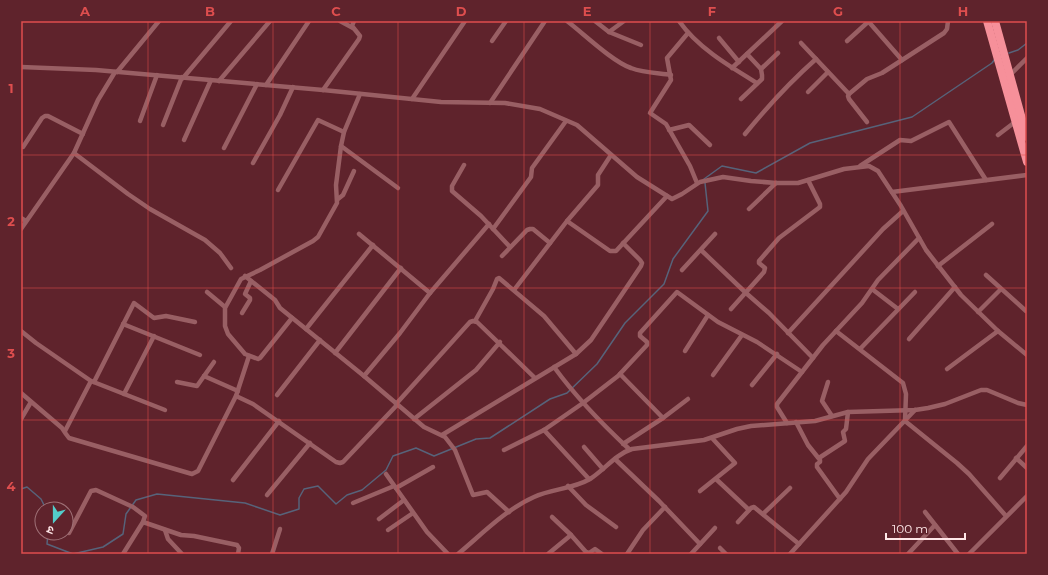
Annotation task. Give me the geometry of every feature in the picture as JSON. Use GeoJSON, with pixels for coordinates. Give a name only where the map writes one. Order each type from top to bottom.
{"type":"FeatureCollection","features":[{"type":"Feature","properties":{"kind":"highway"},"geometry":{"type":"LineString","coordinates":[[987,21],[1013,102],[1027,137]]}},
{"type":"Feature","properties":{"kind":"highway"},"geometry":{"type":"LineString","coordinates":[[995,21],[1010,75],[1015,122],[1027,162]]}},
{"type":"Feature","properties":{"kind":"street"},"geometry":{"type":"LineString","coordinates":[[21,229],[74,152],[98,100],[116,72],[159,21]]}},
{"type":"Feature","properties":{"kind":"street"},"geometry":{"type":"LineString","coordinates":[[163,125],[183,77],[231,21]]}},
{"type":"Feature","properties":{"kind":"street"},"geometry":{"type":"LineString","coordinates":[[219,81],[270,21]]}},
{"type":"Feature","properties":{"kind":"street"},"geometry":{"type":"LineString","coordinates":[[266,85],[309,21]]}},
{"type":"Feature","properties":{"kind":"street"},"geometry":{"type":"LineString","coordinates":[[323,90],[359,39],[358,34],[353,28],[340,21]]}},
{"type":"Feature","properties":{"kind":"street"},"geometry":{"type":"LineString","coordinates":[[353,28],[352,24],[354,21]]}},
{"type":"Feature","properties":{"kind":"street"},"geometry":{"type":"LineString","coordinates":[[412,99],[465,21]]}},
{"type":"Feature","properties":{"kind":"street"},"geometry":{"type":"LineString","coordinates":[[492,41],[506,21]]}},
{"type":"Feature","properties":{"kind":"street"},"geometry":{"type":"LineString","coordinates":[[490,103],[545,21]]}},
{"type":"Feature","properties":{"kind":"street"},"geometry":{"type":"LineString","coordinates":[[567,21],[626,66],[639,70],[671,75]]}},
{"type":"Feature","properties":{"kind":"street"},"geometry":{"type":"LineString","coordinates":[[595,21],[609,32],[641,45]]}},
{"type":"Feature","properties":{"kind":"street"},"geometry":{"type":"LineString","coordinates":[[609,32],[624,21]]}},
{"type":"Feature","properties":{"kind":"street"},"geometry":{"type":"LineString","coordinates":[[679,21],[688,33],[715,56],[757,84]]}},
{"type":"Feature","properties":{"kind":"street"},"geometry":{"type":"LineString","coordinates":[[732,68],[782,21]]}},
{"type":"Feature","properties":{"kind":"street"},"geometry":{"type":"LineString","coordinates":[[847,41],[868,21],[902,60]]}},
{"type":"Feature","properties":{"kind":"street"},"geometry":{"type":"LineString","coordinates":[[849,94],[867,80],[882,73],[944,33],[947,29],[948,21]]}},
{"type":"Feature","properties":{"kind":"street"},"geometry":{"type":"LineString","coordinates":[[688,33],[667,58],[671,80],[650,112],[665,123],[698,183]]}},
{"type":"Feature","properties":{"kind":"street"},"geometry":{"type":"LineString","coordinates":[[718,38],[739,62]]}},
{"type":"Feature","properties":{"kind":"street"},"geometry":{"type":"LineString","coordinates":[[801,43],[849,94],[849,99],[867,122]]}},
{"type":"Feature","properties":{"kind":"street"},"geometry":{"type":"LineString","coordinates":[[761,69],[778,53]]}},
{"type":"Feature","properties":{"kind":"street"},"geometry":{"type":"LineString","coordinates":[[740,99],[757,84],[762,77],[761,69],[747,54]]}},
{"type":"Feature","properties":{"kind":"street"},"geometry":{"type":"LineString","coordinates":[[1010,75],[1027,58]]}},
{"type":"Feature","properties":{"kind":"street"},"geometry":{"type":"LineString","coordinates":[[745,134],[762,113],[793,80],[816,59]]}},
{"type":"Feature","properties":{"kind":"street"},"geometry":{"type":"LineString","coordinates":[[21,67],[183,77],[441,102],[505,103],[540,109],[577,126],[638,177],[672,199],[698,183],[723,177],[751,182],[798,183],[844,169],[868,166],[878,171],[904,210],[926,250],[961,296],[998,331],[1027,355]]}},
{"type":"Feature","properties":{"kind":"street"},"geometry":{"type":"LineString","coordinates":[[808,92],[828,72]]}},
{"type":"Feature","properties":{"kind":"street"},"geometry":{"type":"LineString","coordinates":[[140,121],[157,75]]}},
{"type":"Feature","properties":{"kind":"street"},"geometry":{"type":"LineString","coordinates":[[184,140],[211,80]]}},
{"type":"Feature","properties":{"kind":"street"},"geometry":{"type":"LineString","coordinates":[[224,148],[257,84]]}},
{"type":"Feature","properties":{"kind":"street"},"geometry":{"type":"LineString","coordinates":[[253,163],[280,115],[293,87]]}},
{"type":"Feature","properties":{"kind":"street"},"geometry":{"type":"LineString","coordinates":[[338,199],[336,185],[341,146],[344,132],[360,94]]}},
{"type":"Feature","properties":{"kind":"street"},"geometry":{"type":"LineString","coordinates":[[23,147],[42,118],[45,116],[48,116],[83,134]]}},
{"type":"Feature","properties":{"kind":"street"},"geometry":{"type":"LineString","coordinates":[[278,190],[318,120],[344,132]]}},
{"type":"Feature","properties":{"kind":"street"},"geometry":{"type":"LineString","coordinates":[[493,229],[531,178],[532,168],[566,121]]}},
{"type":"Feature","properties":{"kind":"street"},"geometry":{"type":"LineString","coordinates":[[858,167],[900,140],[903,139],[911,141],[949,122],[986,180]]}},
{"type":"Feature","properties":{"kind":"street"},"geometry":{"type":"LineString","coordinates":[[998,135],[1015,122]]}},
{"type":"Feature","properties":{"kind":"street"},"geometry":{"type":"LineString","coordinates":[[669,130],[689,125],[710,145]]}},
{"type":"Feature","properties":{"kind":"street"},"geometry":{"type":"LineString","coordinates":[[341,146],[398,188]]}},
{"type":"Feature","properties":{"kind":"street"},"geometry":{"type":"LineString","coordinates":[[74,152],[150,209],[205,240],[220,253],[231,268]]}},
{"type":"Feature","properties":{"kind":"street"},"geometry":{"type":"LineString","coordinates":[[514,290],[567,221],[598,185],[598,175],[611,154]]}},
{"type":"Feature","properties":{"kind":"street"},"geometry":{"type":"LineString","coordinates":[[464,165],[451,188],[452,190],[489,224],[510,247]]}},
{"type":"Feature","properties":{"kind":"street"},"geometry":{"type":"LineString","coordinates":[[292,318],[260,358],[258,358],[244,353],[226,331],[224,312],[225,307],[240,280],[245,276],[265,268],[316,239],[338,199],[343,195],[354,171]]}},
{"type":"Feature","properties":{"kind":"street"},"geometry":{"type":"LineString","coordinates":[[892,192],[1027,175]]}},
{"type":"Feature","properties":{"kind":"street"},"geometry":{"type":"LineString","coordinates":[[731,309],[764,272],[765,268],[759,263],[759,261],[777,239],[820,207],[820,204],[808,180]]}},
{"type":"Feature","properties":{"kind":"street"},"geometry":{"type":"LineString","coordinates":[[748,209],[776,183]]}},
{"type":"Feature","properties":{"kind":"street"},"geometry":{"type":"LineString","coordinates":[[567,221],[610,251],[616,251],[667,196]]}},
{"type":"Feature","properties":{"kind":"street"},"geometry":{"type":"LineString","coordinates":[[788,333],[883,229],[904,210]]}},
{"type":"Feature","properties":{"kind":"street"},"geometry":{"type":"LineString","coordinates":[[21,218],[26,221]]}},
{"type":"Feature","properties":{"kind":"street"},"geometry":{"type":"LineString","coordinates":[[364,376],[430,293],[489,224]]}},
{"type":"Feature","properties":{"kind":"street"},"geometry":{"type":"LineString","coordinates":[[938,266],[992,224]]}},
{"type":"Feature","properties":{"kind":"street"},"geometry":{"type":"LineString","coordinates":[[502,256],[530,228],[550,243]]}},
{"type":"Feature","properties":{"kind":"street"},"geometry":{"type":"LineString","coordinates":[[359,234],[430,293]]}},
{"type":"Feature","properties":{"kind":"street"},"geometry":{"type":"LineString","coordinates":[[682,270],[716,234]]}},
{"type":"Feature","properties":{"kind":"street"},"geometry":{"type":"LineString","coordinates":[[787,423],[776,406],[813,358],[862,303],[878,280],[919,238]]}},
{"type":"Feature","properties":{"kind":"street"},"geometry":{"type":"LineString","coordinates":[[442,435],[576,354],[591,340],[642,263],[623,243]]}},
{"type":"Feature","properties":{"kind":"street"},"geometry":{"type":"LineString","coordinates":[[306,329],[373,245]]}},
{"type":"Feature","properties":{"kind":"street"},"geometry":{"type":"LineString","coordinates":[[701,250],[769,313],[813,358]]}},
{"type":"Feature","properties":{"kind":"street"},"geometry":{"type":"LineString","coordinates":[[335,353],[401,268]]}},
{"type":"Feature","properties":{"kind":"street"},"geometry":{"type":"LineString","coordinates":[[986,275],[1026,312]]}},
{"type":"Feature","properties":{"kind":"street"},"geometry":{"type":"LineString","coordinates":[[245,276],[276,300],[279,307],[414,419],[424,427],[442,435],[450,442],[455,450],[473,495],[487,492],[509,512]]}},
{"type":"Feature","properties":{"kind":"street"},"geometry":{"type":"LineString","coordinates":[[204,376],[253,404],[336,462],[342,463],[470,322],[475,321],[498,278],[544,316],[576,354]]}},
{"type":"Feature","properties":{"kind":"street"},"geometry":{"type":"LineString","coordinates":[[242,313],[250,300],[250,298],[245,294],[251,281]]}},
{"type":"Feature","properties":{"kind":"street"},"geometry":{"type":"LineString","coordinates":[[909,339],[955,288]]}},
{"type":"Feature","properties":{"kind":"street"},"geometry":{"type":"LineString","coordinates":[[872,289],[898,309]]}},
{"type":"Feature","properties":{"kind":"street"},"geometry":{"type":"LineString","coordinates":[[978,312],[1001,289]]}},
{"type":"Feature","properties":{"kind":"street"},"geometry":{"type":"LineString","coordinates":[[206,292],[225,307]]}},
{"type":"Feature","properties":{"kind":"street"},"geometry":{"type":"LineString","coordinates":[[860,349],[915,292]]}},
{"type":"Feature","properties":{"kind":"street"},"geometry":{"type":"LineString","coordinates":[[504,450],[544,430],[583,403],[620,374],[647,345],[647,342],[640,336],[640,333],[676,293],[679,293],[728,328],[777,354],[802,372]]}},
{"type":"Feature","properties":{"kind":"street"},"geometry":{"type":"LineString","coordinates":[[65,431],[134,302],[154,318],[166,316],[195,322]]}},
{"type":"Feature","properties":{"kind":"street"},"geometry":{"type":"LineString","coordinates":[[685,351],[708,315]]}},
{"type":"Feature","properties":{"kind":"street"},"geometry":{"type":"LineString","coordinates":[[475,321],[500,342],[535,378]]}},
{"type":"Feature","properties":{"kind":"street"},"geometry":{"type":"LineString","coordinates":[[123,324],[200,355]]}},
{"type":"Feature","properties":{"kind":"street"},"geometry":{"type":"LineString","coordinates":[[21,331],[92,382],[165,410]]}},
{"type":"Feature","properties":{"kind":"street"},"geometry":{"type":"LineString","coordinates":[[836,331],[903,384],[906,394],[905,421]]}},
{"type":"Feature","properties":{"kind":"street"},"geometry":{"type":"LineString","coordinates":[[947,369],[998,331]]}},
{"type":"Feature","properties":{"kind":"street"},"geometry":{"type":"LineString","coordinates":[[713,375],[742,335]]}},
{"type":"Feature","properties":{"kind":"street"},"geometry":{"type":"LineString","coordinates":[[124,394],[154,336]]}},
{"type":"Feature","properties":{"kind":"street"},"geometry":{"type":"LineString","coordinates":[[277,395],[320,340]]}},
{"type":"Feature","properties":{"kind":"street"},"geometry":{"type":"LineString","coordinates":[[414,419],[476,370],[500,342]]}},
{"type":"Feature","properties":{"kind":"street"},"geometry":{"type":"LineString","coordinates":[[752,385],[777,354]]}},
{"type":"Feature","properties":{"kind":"street"},"geometry":{"type":"LineString","coordinates":[[21,393],[65,431],[69,438],[192,474],[198,471],[237,394],[250,356]]}},
{"type":"Feature","properties":{"kind":"street"},"geometry":{"type":"LineString","coordinates":[[177,382],[197,386],[214,362]]}},
{"type":"Feature","properties":{"kind":"street"},"geometry":{"type":"LineString","coordinates":[[554,367],[572,391],[629,449]]}},
{"type":"Feature","properties":{"kind":"street"},"geometry":{"type":"LineString","coordinates":[[620,374],[663,418]]}},
{"type":"Feature","properties":{"kind":"street"},"geometry":{"type":"LineString","coordinates":[[828,382],[822,401],[832,416]]}},
{"type":"Feature","properties":{"kind":"street"},"geometry":{"type":"LineString","coordinates":[[458,554],[509,512],[535,496],[589,479],[629,449],[712,438],[737,429],[751,426],[815,421],[848,412],[915,410],[945,404],[981,390],[986,390],[1018,403],[1027,405]]}},
{"type":"Feature","properties":{"kind":"street"},"geometry":{"type":"LineString","coordinates":[[623,444],[663,418],[688,399]]}},
{"type":"Feature","properties":{"kind":"street"},"geometry":{"type":"LineString","coordinates":[[21,419],[31,402]]}},
{"type":"Feature","properties":{"kind":"street"},"geometry":{"type":"LineString","coordinates":[[790,554],[840,499],[868,459],[915,410]]}},
{"type":"Feature","properties":{"kind":"street"},"geometry":{"type":"LineString","coordinates":[[819,458],[845,441],[843,432],[846,429],[848,412]]}},
{"type":"Feature","properties":{"kind":"street"},"geometry":{"type":"LineString","coordinates":[[233,480],[279,421]]}},
{"type":"Feature","properties":{"kind":"street"},"geometry":{"type":"LineString","coordinates":[[905,421],[969,474],[1006,516]]}},
{"type":"Feature","properties":{"kind":"street"},"geometry":{"type":"LineString","coordinates":[[796,422],[808,445],[821,461],[817,464],[817,467],[840,499]]}},
{"type":"Feature","properties":{"kind":"street"},"geometry":{"type":"LineString","coordinates":[[544,430],[589,479]]}},
{"type":"Feature","properties":{"kind":"street"},"geometry":{"type":"LineString","coordinates":[[700,491],[735,463],[712,438]]}},
{"type":"Feature","properties":{"kind":"street"},"geometry":{"type":"LineString","coordinates":[[267,495],[310,443]]}},
{"type":"Feature","properties":{"kind":"street"},"geometry":{"type":"LineString","coordinates":[[1000,478],[1027,446]]}},
{"type":"Feature","properties":{"kind":"street"},"geometry":{"type":"LineString","coordinates":[[584,447],[603,469]]}},
{"type":"Feature","properties":{"kind":"street"},"geometry":{"type":"LineString","coordinates":[[1016,458],[1027,468]]}},
{"type":"Feature","properties":{"kind":"street"},"geometry":{"type":"LineString","coordinates":[[615,459],[665,507],[700,544]]}},
{"type":"Feature","properties":{"kind":"street"},"geometry":{"type":"LineString","coordinates":[[354,503],[395,487],[433,467]]}},
{"type":"Feature","properties":{"kind":"street"},"geometry":{"type":"LineString","coordinates":[[386,474],[427,532],[448,554]]}},
{"type":"Feature","properties":{"kind":"street"},"geometry":{"type":"LineString","coordinates":[[716,479],[749,510]]}},
{"type":"Feature","properties":{"kind":"street"},"geometry":{"type":"LineString","coordinates":[[568,486],[586,505],[616,527]]}},
{"type":"Feature","properties":{"kind":"street"},"geometry":{"type":"LineString","coordinates":[[762,514],[790,488]]}},
{"type":"Feature","properties":{"kind":"street"},"geometry":{"type":"LineString","coordinates":[[74,523],[92,490],[96,490],[133,507],[144,514],[145,518],[123,554]]}},
{"type":"Feature","properties":{"kind":"street"},"geometry":{"type":"LineString","coordinates":[[969,554],[1027,496]]}},
{"type":"Feature","properties":{"kind":"street"},"geometry":{"type":"LineString","coordinates":[[379,519],[404,500]]}},
{"type":"Feature","properties":{"kind":"street"},"geometry":{"type":"LineString","coordinates":[[627,554],[643,530],[665,507]]}},
{"type":"Feature","properties":{"kind":"street"},"geometry":{"type":"LineString","coordinates":[[738,522],[752,507],[754,507],[799,544]]}},
{"type":"Feature","properties":{"kind":"street"},"geometry":{"type":"LineString","coordinates":[[925,512],[958,554]]}},
{"type":"Feature","properties":{"kind":"street"},"geometry":{"type":"LineString","coordinates":[[388,530],[413,513]]}},
{"type":"Feature","properties":{"kind":"street"},"geometry":{"type":"LineString","coordinates":[[552,517],[586,552],[589,553],[595,549],[602,554]]}},
{"type":"Feature","properties":{"kind":"street"},"geometry":{"type":"LineString","coordinates":[[143,522],[181,535],[194,536],[237,545],[239,548],[238,554]]}},
{"type":"Feature","properties":{"kind":"street"},"geometry":{"type":"LineString","coordinates":[[908,554],[936,525]]}},
{"type":"Feature","properties":{"kind":"street"},"geometry":{"type":"LineString","coordinates":[[691,554],[715,528]]}},
{"type":"Feature","properties":{"kind":"street"},"geometry":{"type":"LineString","coordinates":[[272,554],[280,529]]}},
{"type":"Feature","properties":{"kind":"street"},"geometry":{"type":"LineString","coordinates":[[165,530],[168,539],[182,554]]}},
{"type":"Feature","properties":{"kind":"street"},"geometry":{"type":"LineString","coordinates":[[548,554],[571,535]]}},
{"type":"Feature","properties":{"kind":"street"},"geometry":{"type":"LineString","coordinates":[[720,548],[726,554]]}},
{"type":"Feature","properties":{"kind":"waterway"},"geometry":{"type":"LineString","coordinates":[[1009,53],[1018,50],[1027,43]]}},
{"type":"Feature","properties":{"kind":"waterway"},"geometry":{"type":"LineString","coordinates":[[704,179],[722,166],[756,173],[810,143],[912,117],[992,63],[995,59]]}},
{"type":"Feature","properties":{"kind":"waterway"},"geometry":{"type":"LineString","coordinates":[[47,541],[47,544],[73,554],[103,547],[123,534],[126,514],[136,500],[157,494],[245,503],[280,515],[299,509],[299,498],[304,489],[318,486],[336,504],[347,495],[362,490],[386,470],[393,456],[416,448],[434,456],[476,439],[490,438],[550,399],[567,393],[597,364],[625,323],[664,284],[673,259],[708,211],[705,183]]}},
{"type":"Feature","properties":{"kind":"waterway"},"geometry":{"type":"LineString","coordinates":[[21,489],[27,487],[42,501]]}}]}
